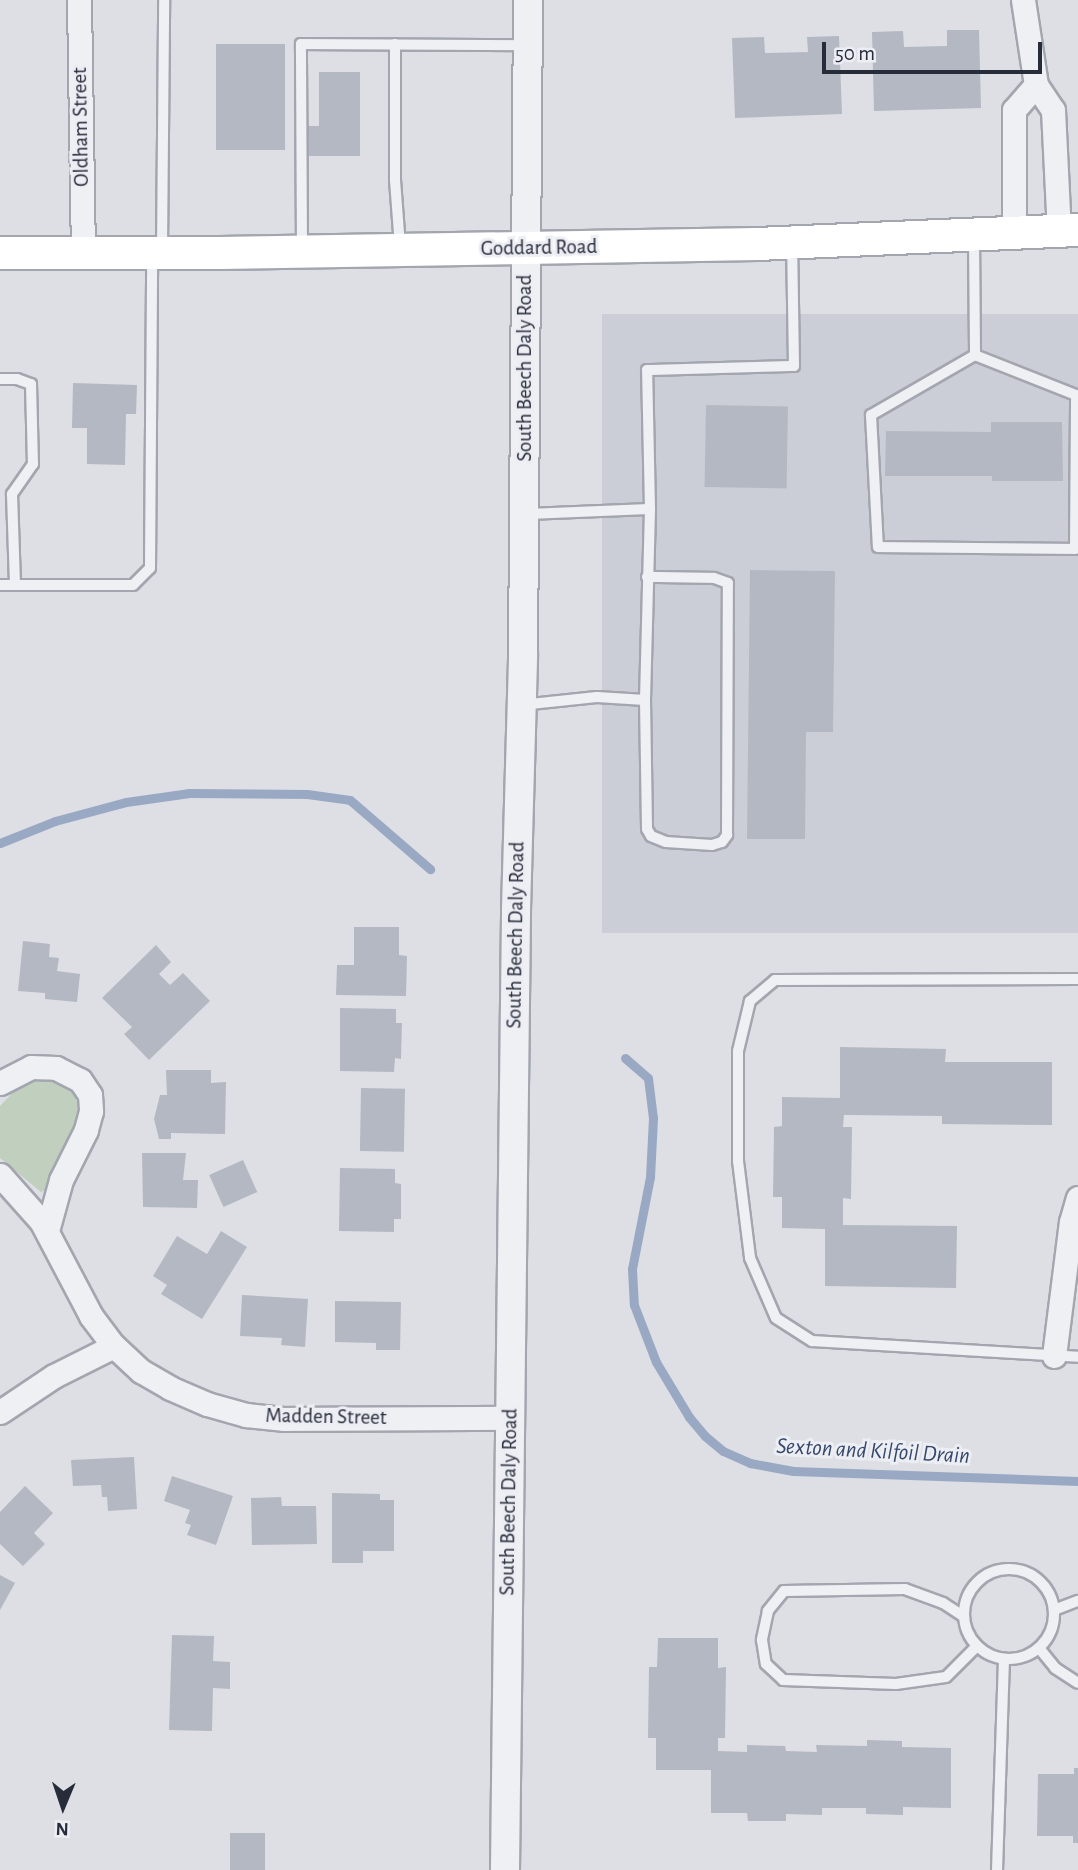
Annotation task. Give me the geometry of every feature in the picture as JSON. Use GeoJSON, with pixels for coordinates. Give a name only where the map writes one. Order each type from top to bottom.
{"type":"FeatureCollection","features":[{"type":"Feature","properties":{"kind":"main road","name":"Goddard Road"},"geometry":{"type":"LineString","coordinates":[[0,253],[526,248],[792,242],[1069,230]]}},
{"type":"Feature","properties":{"kind":"street","name":"Oldham Street"},"geometry":{"type":"LineString","coordinates":[[79,0],[83,253]]}},
{"type":"Feature","properties":{"kind":"street","name":"South Beech Daly Road"},"geometry":{"type":"LineString","coordinates":[[505,1870],[507,1508],[511,1418],[511,1263],[524,514],[528,0]]}},
{"type":"Feature","properties":{"kind":"street"},"geometry":{"type":"LineString","coordinates":[[1023,0],[1036,85],[1053,110],[1069,230]]}},
{"type":"Feature","properties":{"kind":"street"},"geometry":{"type":"LineString","coordinates":[[1014,233],[1014,110],[1036,85]]}},
{"type":"Feature","properties":{"kind":"street"},"geometry":{"type":"LineString","coordinates":[[0,1083],[31,1067],[56,1068],[79,1080],[90,1095],[91,1111],[86,1130],[61,1180],[47,1231]]}},
{"type":"Feature","properties":{"kind":"street","name":"Madden Street"},"geometry":{"type":"LineString","coordinates":[[0,1175],[24,1199],[47,1231],[91,1316],[114,1346],[141,1371],[170,1388],[207,1404],[246,1415],[285,1419],[511,1418]]}},
{"type":"Feature","properties":{"kind":"street"},"geometry":{"type":"LineString","coordinates":[[1054,1356],[1071,1222],[1078,1198]]}},
{"type":"Feature","properties":{"kind":"street"},"geometry":{"type":"LineString","coordinates":[[0,1412],[54,1376],[114,1346]]}},
{"type":"Feature","properties":{"kind":"lane"},"geometry":{"type":"LineString","coordinates":[[0,585],[133,585],[150,568],[164,0]]}},
{"type":"Feature","properties":{"kind":"lane"},"geometry":{"type":"LineString","coordinates":[[302,252],[301,44],[528,45]]}},
{"type":"Feature","properties":{"kind":"lane"},"geometry":{"type":"LineString","coordinates":[[395,44],[395,180],[400,250]]}},
{"type":"Feature","properties":{"kind":"lane"},"geometry":{"type":"LineString","coordinates":[[974,235],[975,355]]}},
{"type":"Feature","properties":{"kind":"lane"},"geometry":{"type":"LineString","coordinates":[[647,577],[714,578],[728,583],[727,835],[722,842],[712,845],[666,842],[651,836],[647,829],[645,701],[647,577],[650,509],[647,370],[794,366],[792,242]]}},
{"type":"Feature","properties":{"kind":"lane"},"geometry":{"type":"LineString","coordinates":[[975,355],[1076,395],[1075,549],[878,547],[871,415],[975,355]]}},
{"type":"Feature","properties":{"kind":"lane"},"geometry":{"type":"LineString","coordinates":[[0,379],[17,379],[31,384],[33,464],[12,494],[15,585]]}},
{"type":"Feature","properties":{"kind":"lane"},"geometry":{"type":"LineString","coordinates":[[524,514],[650,509]]}},
{"type":"Feature","properties":{"kind":"lane"},"geometry":{"type":"LineString","coordinates":[[520,705],[597,697],[645,701]]}},
{"type":"Feature","properties":{"kind":"lane"},"geometry":{"type":"LineString","coordinates":[[1078,979],[775,980],[750,1001],[738,1051],[738,1161],[750,1258],[776,1318],[812,1341],[1078,1357]]}},
{"type":"Feature","properties":{"kind":"lane"},"geometry":{"type":"LineString","coordinates":[[1020,1569],[1044,1584],[1054,1610],[1052,1631],[1039,1648],[1023,1657],[1004,1659],[977,1646],[967,1632],[963,1616],[970,1589],[992,1571],[1020,1569]]}},
{"type":"Feature","properties":{"kind":"lane"},"geometry":{"type":"LineString","coordinates":[[963,1616],[943,1603],[905,1589],[784,1591],[768,1611],[762,1640],[766,1664],[783,1680],[896,1684],[946,1677],[977,1646]]}},
{"type":"Feature","properties":{"kind":"lane"},"geometry":{"type":"LineString","coordinates":[[1054,1610],[1078,1601]]}},
{"type":"Feature","properties":{"kind":"lane"},"geometry":{"type":"LineString","coordinates":[[1039,1648],[1055,1668],[1078,1683]]}},
{"type":"Feature","properties":{"kind":"lane"},"geometry":{"type":"LineString","coordinates":[[997,1870],[1004,1659]]}},
{"type":"Feature","properties":{"kind":"shaded area"},"geometry":{"type":"Polygon","coordinates":[[[602,314],[1078,314],[1078,933],[602,933],[602,314]]]}},
{"type":"Feature","properties":{"kind":"green space"},"geometry":{"type":"Polygon","coordinates":[[[41,1077],[61,1082],[72,1090],[80,1109],[75,1134],[53,1166],[45,1190],[41,1192],[0,1158],[0,1106],[18,1087],[41,1077]]]}},
{"type":"Feature","properties":{"kind":"building"},"geometry":{"type":"Polygon","coordinates":[[[947,30],[979,30],[981,108],[874,111],[872,32],[903,31],[904,47],[947,46],[947,30]]]}},
{"type":"Feature","properties":{"kind":"building"},"geometry":{"type":"Polygon","coordinates":[[[839,36],[842,114],[735,118],[732,38],[764,37],[765,53],[808,52],[807,37],[839,36]]]}},
{"type":"Feature","properties":{"kind":"building"},"geometry":{"type":"Polygon","coordinates":[[[216,44],[285,44],[285,150],[216,150],[216,44]]]}},
{"type":"Feature","properties":{"kind":"building"},"geometry":{"type":"Polygon","coordinates":[[[319,72],[360,72],[360,156],[306,156],[306,126],[319,126],[319,72]]]}},
{"type":"Feature","properties":{"kind":"building"},"geometry":{"type":"Polygon","coordinates":[[[73,383],[137,385],[136,414],[126,414],[125,465],[87,464],[87,428],[72,428],[73,383]]]}},
{"type":"Feature","properties":{"kind":"building"},"geometry":{"type":"Polygon","coordinates":[[[706,405],[788,406],[787,488],[705,487],[706,405]]]}},
{"type":"Feature","properties":{"kind":"building"},"geometry":{"type":"Polygon","coordinates":[[[991,422],[1062,422],[1063,481],[992,481],[992,476],[885,476],[886,431],[991,432],[991,422]]]}},
{"type":"Feature","properties":{"kind":"building"},"geometry":{"type":"Polygon","coordinates":[[[750,570],[835,571],[833,732],[806,732],[805,839],[747,839],[750,570]]]}},
{"type":"Feature","properties":{"kind":"building"},"geometry":{"type":"Polygon","coordinates":[[[354,927],[399,927],[399,955],[407,956],[406,996],[336,995],[337,965],[354,965],[354,927]]]}},
{"type":"Feature","properties":{"kind":"building"},"geometry":{"type":"Polygon","coordinates":[[[23,941],[50,944],[49,957],[59,958],[57,971],[80,974],[77,1002],[45,999],[45,993],[18,991],[23,941]]]}},
{"type":"Feature","properties":{"kind":"building"},"geometry":{"type":"Polygon","coordinates":[[[156,945],[171,962],[159,974],[170,985],[183,973],[210,1001],[149,1060],[124,1034],[132,1027],[102,998],[156,945]]]}},
{"type":"Feature","properties":{"kind":"building"},"geometry":{"type":"Polygon","coordinates":[[[340,1008],[396,1009],[396,1023],[402,1023],[401,1059],[395,1058],[394,1072],[340,1071],[340,1008]]]}},
{"type":"Feature","properties":{"kind":"building"},"geometry":{"type":"Polygon","coordinates":[[[840,1047],[946,1049],[945,1062],[1052,1062],[1052,1125],[942,1124],[942,1116],[844,1115],[843,1127],[852,1127],[851,1199],[843,1198],[843,1225],[957,1226],[956,1288],[825,1286],[825,1229],[782,1228],[782,1197],[773,1197],[774,1127],[782,1126],[782,1097],[840,1098],[840,1047]]]}},
{"type":"Feature","properties":{"kind":"building"},"geometry":{"type":"Polygon","coordinates":[[[166,1070],[211,1070],[211,1083],[226,1082],[225,1134],[171,1133],[171,1139],[159,1139],[154,1119],[160,1095],[167,1095],[166,1070]]]}},
{"type":"Feature","properties":{"kind":"building"},"geometry":{"type":"Polygon","coordinates":[[[361,1088],[405,1089],[404,1152],[360,1151],[361,1088]]]}},
{"type":"Feature","properties":{"kind":"building"},"geometry":{"type":"Polygon","coordinates":[[[142,1153],[186,1153],[183,1180],[198,1180],[197,1208],[143,1207],[142,1153]]]}},
{"type":"Feature","properties":{"kind":"building"},"geometry":{"type":"Polygon","coordinates":[[[243,1160],[257,1192],[223,1207],[209,1175],[243,1160]]]}},
{"type":"Feature","properties":{"kind":"building"},"geometry":{"type":"Polygon","coordinates":[[[340,1168],[395,1169],[395,1183],[401,1184],[401,1219],[394,1219],[394,1232],[339,1231],[340,1168]]]}},
{"type":"Feature","properties":{"kind":"building"},"geometry":{"type":"Polygon","coordinates":[[[221,1231],[247,1247],[202,1319],[161,1294],[167,1285],[153,1276],[177,1236],[207,1254],[221,1231]]]}},
{"type":"Feature","properties":{"kind":"building"},"geometry":{"type":"Polygon","coordinates":[[[242,1295],[308,1299],[305,1347],[281,1345],[282,1338],[240,1336],[242,1295]]]}},
{"type":"Feature","properties":{"kind":"building"},"geometry":{"type":"Polygon","coordinates":[[[335,1301],[401,1302],[400,1350],[376,1350],[376,1343],[335,1342],[335,1301]]]}},
{"type":"Feature","properties":{"kind":"building"},"geometry":{"type":"Polygon","coordinates":[[[134,1457],[137,1509],[108,1511],[107,1497],[102,1497],[101,1485],[73,1486],[71,1460],[134,1457]]]}},
{"type":"Feature","properties":{"kind":"building"},"geometry":{"type":"Polygon","coordinates":[[[172,1476],[233,1496],[216,1545],[187,1535],[191,1525],[185,1523],[190,1510],[164,1501],[172,1476]]]}},
{"type":"Feature","properties":{"kind":"building"},"geometry":{"type":"Polygon","coordinates":[[[25,1486],[53,1513],[34,1533],[45,1544],[23,1566],[0,1544],[0,1512],[25,1486]]]}},
{"type":"Feature","properties":{"kind":"building"},"geometry":{"type":"Polygon","coordinates":[[[332,1493],[380,1494],[380,1500],[394,1500],[394,1551],[363,1551],[363,1563],[332,1563],[332,1493]]]}},
{"type":"Feature","properties":{"kind":"building"},"geometry":{"type":"Polygon","coordinates":[[[281,1497],[282,1506],[316,1506],[317,1544],[252,1545],[251,1498],[281,1497]]]}},
{"type":"Feature","properties":{"kind":"building"},"geometry":{"type":"Polygon","coordinates":[[[0,1575],[15,1583],[0,1610],[0,1575]]]}},
{"type":"Feature","properties":{"kind":"building"},"geometry":{"type":"Polygon","coordinates":[[[172,1635],[214,1636],[213,1661],[230,1662],[230,1689],[213,1688],[212,1731],[169,1730],[172,1635]]]}},
{"type":"Feature","properties":{"kind":"building"},"geometry":{"type":"Polygon","coordinates":[[[658,1638],[718,1638],[718,1668],[726,1667],[725,1738],[718,1738],[718,1751],[747,1752],[747,1745],[785,1746],[786,1751],[817,1752],[816,1745],[867,1746],[867,1740],[902,1741],[902,1747],[951,1748],[951,1808],[903,1807],[903,1815],[866,1814],[866,1808],[822,1808],[822,1815],[786,1814],[786,1821],[748,1821],[747,1813],[711,1813],[711,1770],[656,1770],[656,1738],[648,1738],[649,1667],[657,1667],[658,1638]]]}},
{"type":"Feature","properties":{"kind":"building"},"geometry":{"type":"Polygon","coordinates":[[[1074,1768],[1078,1768],[1078,1843],[1073,1843],[1073,1836],[1037,1836],[1038,1774],[1074,1774],[1074,1768]]]}},
{"type":"Feature","properties":{"kind":"building"},"geometry":{"type":"Polygon","coordinates":[[[230,1833],[265,1833],[265,1870],[230,1870],[230,1833]]]}},
{"type":"Feature","properties":{"kind":"waterway","name":"Sexton and Kilfoil Drain"},"geometry":{"type":"LineString","coordinates":[[0,843],[55,821],[126,802],[189,793],[307,794],[350,800],[430,869]]}},
{"type":"Feature","properties":{"kind":"waterway","name":"Sexton and Kilfoil Drain"},"geometry":{"type":"LineString","coordinates":[[625,1058],[648,1078],[653,1118],[650,1177],[632,1269],[634,1305],[656,1362],[689,1417],[705,1436],[723,1451],[750,1463],[793,1471],[1078,1481]]}}]}
